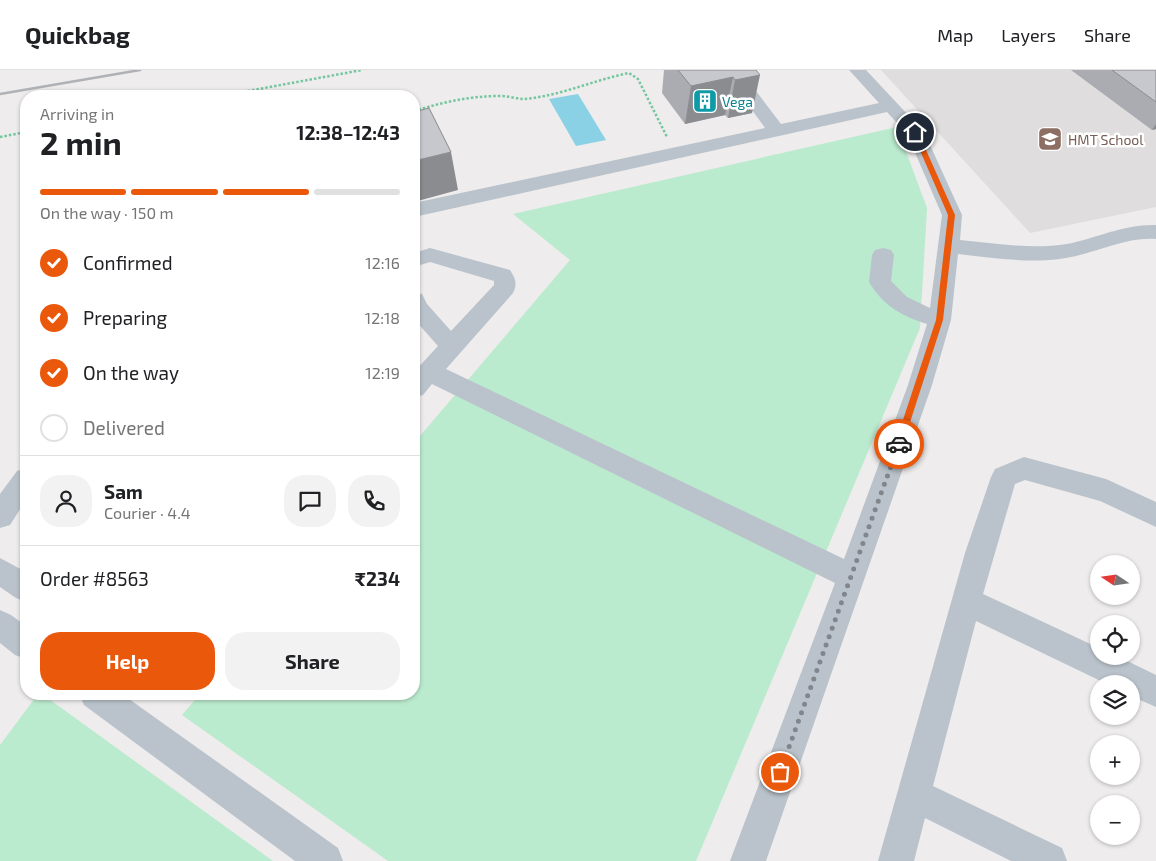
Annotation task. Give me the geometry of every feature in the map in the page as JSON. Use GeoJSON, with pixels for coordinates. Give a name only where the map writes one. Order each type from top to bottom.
{"type":"FeatureCollection","features":[{"type":"Feature","properties":{"kind":"street"},"geometry":{"type":"LineString","coordinates":[[731,70],[777,131]]}},
{"type":"Feature","properties":{"kind":"street"},"geometry":{"type":"LineString","coordinates":[[748,861],[917,394],[940,320],[952,215],[915,132],[857,70]]}},
{"type":"Feature","properties":{"kind":"street"},"geometry":{"type":"LineString","coordinates":[[420,209],[891,106]]}},
{"type":"Feature","properties":{"kind":"street"},"geometry":{"type":"LineString","coordinates":[[948,246],[1047,253],[1068,251],[1126,234],[1156,232]]}},
{"type":"Feature","properties":{"kind":"street"},"geometry":{"type":"LineString","coordinates":[[883,254],[880,282],[891,298],[908,309],[940,320]]}},
{"type":"Feature","properties":{"kind":"street"},"geometry":{"type":"LineString","coordinates":[[420,258],[430,256],[502,275],[505,281],[505,287],[421,379],[851,577]]}},
{"type":"Feature","properties":{"kind":"street"},"geometry":{"type":"LineString","coordinates":[[420,311],[451,346]]}},
{"type":"Feature","properties":{"kind":"street"},"geometry":{"type":"LineString","coordinates":[[896,861],[966,601],[1004,477],[1024,468],[1106,491],[1156,515]]}},
{"type":"Feature","properties":{"kind":"street"},"geometry":{"type":"LineString","coordinates":[[0,516],[20,487]]}},
{"type":"Feature","properties":{"kind":"street"},"geometry":{"type":"LineString","coordinates":[[0,570],[20,584]]}},
{"type":"Feature","properties":{"kind":"street"},"geometry":{"type":"LineString","coordinates":[[966,601],[1156,691]]}},
{"type":"Feature","properties":{"kind":"street"},"geometry":{"type":"LineString","coordinates":[[0,625],[20,640]]}},
{"type":"Feature","properties":{"kind":"street"},"geometry":{"type":"LineString","coordinates":[[103,700],[325,861]]}},
{"type":"Feature","properties":{"kind":"street"},"geometry":{"type":"LineString","coordinates":[[913,794],[1049,861]]}},
{"type":"Feature","properties":{"kind":"path"},"geometry":{"type":"LineString","coordinates":[[254,90],[362,70]]}},
{"type":"Feature","properties":{"kind":"path"},"geometry":{"type":"LineString","coordinates":[[420,108],[456,99],[503,96],[523,99],[583,87],[609,77],[629,73],[638,79],[676,153]]}},
{"type":"Feature","properties":{"kind":"path"},"geometry":{"type":"LineString","coordinates":[[0,137],[20,133]]}},
{"type":"Feature","properties":{"kind":"shaded area","name":"HMT School"},"geometry":{"type":"Polygon","coordinates":[[[881,70],[1156,70],[1156,207],[1030,233],[881,70]]]}},
{"type":"Feature","properties":{"kind":"green space"},"geometry":{"type":"Polygon","coordinates":[[[897,127],[927,208],[920,328],[696,861],[388,861],[182,715],[195,700],[420,700],[420,436],[570,260],[513,214],[897,127]]]}},
{"type":"Feature","properties":{"kind":"green space"},"geometry":{"type":"Polygon","coordinates":[[[34,700],[50,700],[273,861],[0,861],[0,745],[34,700]]]}},
{"type":"Feature","properties":{"kind":"water"},"geometry":{"type":"Polygon","coordinates":[[[578,94],[606,140],[576,146],[549,99],[578,94]]]}},
{"type":"Feature","properties":{"kind":"building"},"geometry":{"type":"Polygon","coordinates":[[[678,70],[756,70],[760,75],[735,80],[733,77],[691,86],[678,70]]]}},
{"type":"Feature","properties":{"kind":"building"},"geometry":{"type":"Polygon","coordinates":[[[1112,70],[1156,70],[1156,102],[1112,70]]]}},
{"type":"Feature","properties":{"kind":"building"},"geometry":{"type":"Polygon","coordinates":[[[429,108],[451,152],[420,160],[420,110],[429,108]]]}},
{"type":"Feature","properties":{"kind":"railway"},"geometry":{"type":"LineString","coordinates":[[23,90],[140,70]]}},
{"type":"Feature","properties":{"kind":"railway"},"geometry":{"type":"LineString","coordinates":[[0,94],[20,91]]}},
{"type":"Feature","properties":{"kind":"way so far"},"geometry":{"type":"LineString","coordinates":[[780,772],[899,444]]}},
{"type":"Feature","properties":{"kind":"place","name":"Vega"},"geometry":{"type":"Point","coordinates":[705,101]}},
{"type":"Feature","properties":{"kind":"place","name":"HMT School"},"geometry":{"type":"Point","coordinates":[1050,139]}},
{"type":"Feature","properties":{"kind":"route"},"geometry":{"type":"LineString","coordinates":[[899,444],[940,320],[952,215],[915,132]]}}]}
